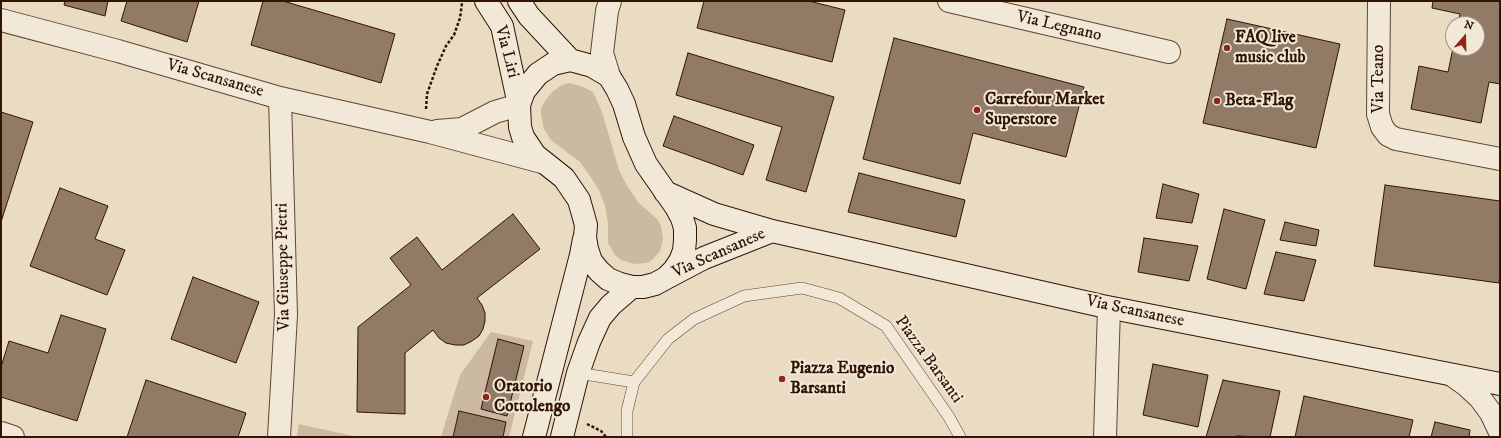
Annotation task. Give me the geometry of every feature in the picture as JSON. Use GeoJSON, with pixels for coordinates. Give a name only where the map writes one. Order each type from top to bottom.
{"type":"FeatureCollection","features":[{"type":"Feature","properties":{"kind":"main road","name":"Via Liri"},"geometry":{"type":"LineString","coordinates":[[486,1],[502,26],[519,105]]}},
{"type":"Feature","properties":{"kind":"main road","name":"Via Liri"},"geometry":{"type":"LineString","coordinates":[[519,1],[529,16],[570,60]]}},
{"type":"Feature","properties":{"kind":"main road","name":"Via Scansanese"},"geometry":{"type":"LineString","coordinates":[[610,1],[607,11],[602,52],[609,76],[617,89],[634,137],[646,164],[682,218],[685,228],[686,240],[684,251],[680,261],[666,278]]}},
{"type":"Feature","properties":{"kind":"main road","name":"Via Legnano"},"geometry":{"type":"LineString","coordinates":[[950,1],[991,6],[1169,52]]}},
{"type":"Feature","properties":{"kind":"main road","name":"Via Teano"},"geometry":{"type":"LineString","coordinates":[[1379,1],[1378,114],[1382,127],[1388,134],[1396,139],[1500,159]]}},
{"type":"Feature","properties":{"kind":"main road","name":"Via Scansanese"},"geometry":{"type":"LineString","coordinates":[[1,20],[118,51],[280,98],[427,132],[542,162],[554,169],[564,178],[579,200],[586,225],[585,237],[587,249],[592,261],[599,271],[608,279],[620,284],[632,287],[655,284],[704,258],[772,231]]}},
{"type":"Feature","properties":{"kind":"main road","name":"Via Scansanese"},"geometry":{"type":"LineString","coordinates":[[542,162],[528,146],[523,137],[519,121],[519,105],[524,91],[538,74],[553,64],[570,60]]}},
{"type":"Feature","properties":{"kind":"main road"},"geometry":{"type":"LineString","coordinates":[[570,60],[592,66],[609,76]]}},
{"type":"Feature","properties":{"kind":"main road","name":"Via Giuseppe Pietri"},"geometry":{"type":"LineString","coordinates":[[279,437],[286,315],[280,98]]}},
{"type":"Feature","properties":{"kind":"main road","name":"Via Scansanese"},"geometry":{"type":"LineString","coordinates":[[427,132],[462,129],[495,112],[519,105]]}},
{"type":"Feature","properties":{"kind":"main road","name":"Via Scansanese"},"geometry":{"type":"LineString","coordinates":[[665,192],[714,214],[772,231],[1109,308],[1500,384]]}},
{"type":"Feature","properties":{"kind":"main road"},"geometry":{"type":"LineString","coordinates":[[534,437],[582,255],[585,237]]}},
{"type":"Feature","properties":{"kind":"main road"},"geometry":{"type":"LineString","coordinates":[[564,427],[578,373],[588,342],[600,318],[610,305],[632,287]]}},
{"type":"Feature","properties":{"kind":"main road"},"geometry":{"type":"LineString","coordinates":[[1105,437],[1109,308]]}},
{"type":"Feature","properties":{"kind":"main road"},"geometry":{"type":"LineString","coordinates":[[1452,375],[1480,398],[1500,432]]}},
{"type":"Feature","properties":{"kind":"main road"},"geometry":{"type":"LineString","coordinates":[[1,433],[13,437]]}},
{"type":"Feature","properties":{"kind":"lane","name":"Piazza Barsanti"},"geometry":{"type":"LineString","coordinates":[[627,437],[627,411],[634,382],[668,339],[694,319],[744,296],[802,288],[839,298],[886,326],[949,417],[960,437]]}},
{"type":"Feature","properties":{"kind":"lane"},"geometry":{"type":"LineString","coordinates":[[578,373],[634,382]]}},
{"type":"Feature","properties":{"kind":"path"},"geometry":{"type":"LineString","coordinates":[[427,132],[427,94],[446,46],[454,34],[460,18],[462,1]]}},
{"type":"Feature","properties":{"kind":"path"},"geometry":{"type":"LineString","coordinates":[[564,427],[587,424],[601,431],[606,437]]}},
{"type":"Feature","properties":{"kind":"shaded area"},"geometry":{"type":"Polygon","coordinates":[[[570,83],[593,92],[602,112],[619,170],[627,186],[639,203],[657,219],[661,226],[663,239],[660,251],[647,263],[634,264],[621,260],[615,255],[608,243],[608,223],[605,206],[599,190],[580,162],[551,140],[544,129],[541,109],[544,102],[553,91],[562,85],[570,83]]]}},
{"type":"Feature","properties":{"kind":"shaded area","name":"Oratorio Cottolengo"},"geometry":{"type":"Polygon","coordinates":[[[491,332],[533,341],[509,437],[441,437],[460,375],[491,332]]]}},
{"type":"Feature","properties":{"kind":"shaded area"},"geometry":{"type":"Polygon","coordinates":[[[299,424],[303,425],[358,437],[297,437],[299,424]]]}},
{"type":"Feature","properties":{"kind":"building"},"geometry":{"type":"Polygon","coordinates":[[[65,1],[108,1],[105,16],[64,5],[65,1]]]}},
{"type":"Feature","properties":{"kind":"building"},"geometry":{"type":"Polygon","coordinates":[[[127,1],[199,1],[187,42],[121,21],[127,1]]]}},
{"type":"Feature","properties":{"kind":"building"},"geometry":{"type":"Polygon","coordinates":[[[263,1],[283,1],[395,34],[381,83],[251,45],[263,1]]]}},
{"type":"Feature","properties":{"kind":"building"},"geometry":{"type":"Polygon","coordinates":[[[704,1],[809,1],[845,10],[832,62],[697,28],[704,1]]]}},
{"type":"Feature","properties":{"kind":"building"},"geometry":{"type":"Polygon","coordinates":[[[1433,1],[1500,1],[1500,84],[1489,82],[1481,123],[1411,109],[1419,66],[1448,72],[1451,56],[1485,56],[1485,16],[1460,16],[1460,14],[1432,8],[1433,1]]]}},
{"type":"Feature","properties":{"kind":"building"},"geometry":{"type":"Polygon","coordinates":[[[1227,19],[1340,44],[1316,148],[1203,123],[1227,19]]]}},
{"type":"Feature","properties":{"kind":"building","name":"Carrefour Market Superstore"},"geometry":{"type":"Polygon","coordinates":[[[894,38],[1084,87],[1066,157],[973,133],[960,184],[863,159],[894,38]]]}},
{"type":"Feature","properties":{"kind":"building"},"geometry":{"type":"Polygon","coordinates":[[[688,53],[834,97],[806,192],[766,180],[782,127],[676,95],[688,53]]]}},
{"type":"Feature","properties":{"kind":"building"},"geometry":{"type":"Polygon","coordinates":[[[1,112],[33,122],[1,222],[1,112]]]}},
{"type":"Feature","properties":{"kind":"building"},"geometry":{"type":"Polygon","coordinates":[[[674,116],[754,145],[743,175],[663,146],[674,116]]]}},
{"type":"Feature","properties":{"kind":"building"},"geometry":{"type":"Polygon","coordinates":[[[859,173],[965,200],[956,237],[848,212],[859,173]]]}},
{"type":"Feature","properties":{"kind":"building"},"geometry":{"type":"Polygon","coordinates":[[[1163,184],[1199,194],[1192,223],[1156,218],[1163,184]]]}},
{"type":"Feature","properties":{"kind":"building"},"geometry":{"type":"Polygon","coordinates":[[[1385,185],[1500,201],[1499,283],[1374,266],[1385,185]]]}},
{"type":"Feature","properties":{"kind":"building"},"geometry":{"type":"Polygon","coordinates":[[[60,188],[108,206],[95,239],[125,250],[107,295],[30,266],[60,188]]]}},
{"type":"Feature","properties":{"kind":"building"},"geometry":{"type":"Polygon","coordinates":[[[1224,209],[1265,220],[1246,289],[1207,279],[1224,209]]]}},
{"type":"Feature","properties":{"kind":"building"},"geometry":{"type":"Polygon","coordinates":[[[513,214],[540,249],[477,298],[485,313],[483,329],[479,336],[464,345],[455,345],[446,343],[439,338],[433,330],[405,353],[405,414],[357,412],[358,327],[411,285],[390,258],[417,237],[442,270],[513,214]]]}},
{"type":"Feature","properties":{"kind":"building"},"geometry":{"type":"Polygon","coordinates":[[[1285,222],[1319,230],[1316,246],[1280,240],[1285,222]]]}},
{"type":"Feature","properties":{"kind":"building"},"geometry":{"type":"Polygon","coordinates":[[[1144,238],[1198,246],[1189,281],[1138,272],[1144,238]]]}},
{"type":"Feature","properties":{"kind":"building"},"geometry":{"type":"Polygon","coordinates":[[[1276,252],[1316,260],[1304,301],[1264,294],[1276,252]]]}},
{"type":"Feature","properties":{"kind":"building"},"geometry":{"type":"Polygon","coordinates":[[[193,277],[259,302],[236,363],[171,339],[193,277]]]}},
{"type":"Feature","properties":{"kind":"building"},"geometry":{"type":"Polygon","coordinates":[[[61,315],[106,329],[77,421],[1,397],[1,367],[9,341],[48,353],[61,315]]]}},
{"type":"Feature","properties":{"kind":"building"},"geometry":{"type":"Polygon","coordinates":[[[498,339],[524,346],[507,416],[481,409],[498,339]]]}},
{"type":"Feature","properties":{"kind":"building"},"geometry":{"type":"Polygon","coordinates":[[[1153,364],[1208,375],[1198,427],[1143,415],[1153,364]]]}},
{"type":"Feature","properties":{"kind":"building"},"geometry":{"type":"Polygon","coordinates":[[[146,380],[246,413],[238,437],[127,437],[146,380]]]}},
{"type":"Feature","properties":{"kind":"building"},"geometry":{"type":"Polygon","coordinates":[[[1223,380],[1280,391],[1270,437],[1206,437],[1223,380]]]}},
{"type":"Feature","properties":{"kind":"building"},"geometry":{"type":"Polygon","coordinates":[[[1304,396],[1413,420],[1409,437],[1295,437],[1304,396]]]}},
{"type":"Feature","properties":{"kind":"building"},"geometry":{"type":"Polygon","coordinates":[[[459,411],[506,422],[503,437],[453,437],[459,411]]]}},
{"type":"Feature","properties":{"kind":"building"},"geometry":{"type":"Polygon","coordinates":[[[1435,422],[1470,430],[1469,437],[1431,437],[1435,422]]]}},
{"type":"Feature","properties":{"kind":"place","name":"FAQ live music club"},"geometry":{"type":"Point","coordinates":[1227,48]}},
{"type":"Feature","properties":{"kind":"place","name":"Beta-Flag"},"geometry":{"type":"Point","coordinates":[1217,101]}},
{"type":"Feature","properties":{"kind":"place","name":"Carrefour Market Superstore"},"geometry":{"type":"Point","coordinates":[977,110]}},
{"type":"Feature","properties":{"kind":"place","name":"Piazza Eugenio Barsanti"},"geometry":{"type":"Point","coordinates":[782,379]}},
{"type":"Feature","properties":{"kind":"place","name":"Oratorio Cottolengo"},"geometry":{"type":"Point","coordinates":[486,397]}}]}
